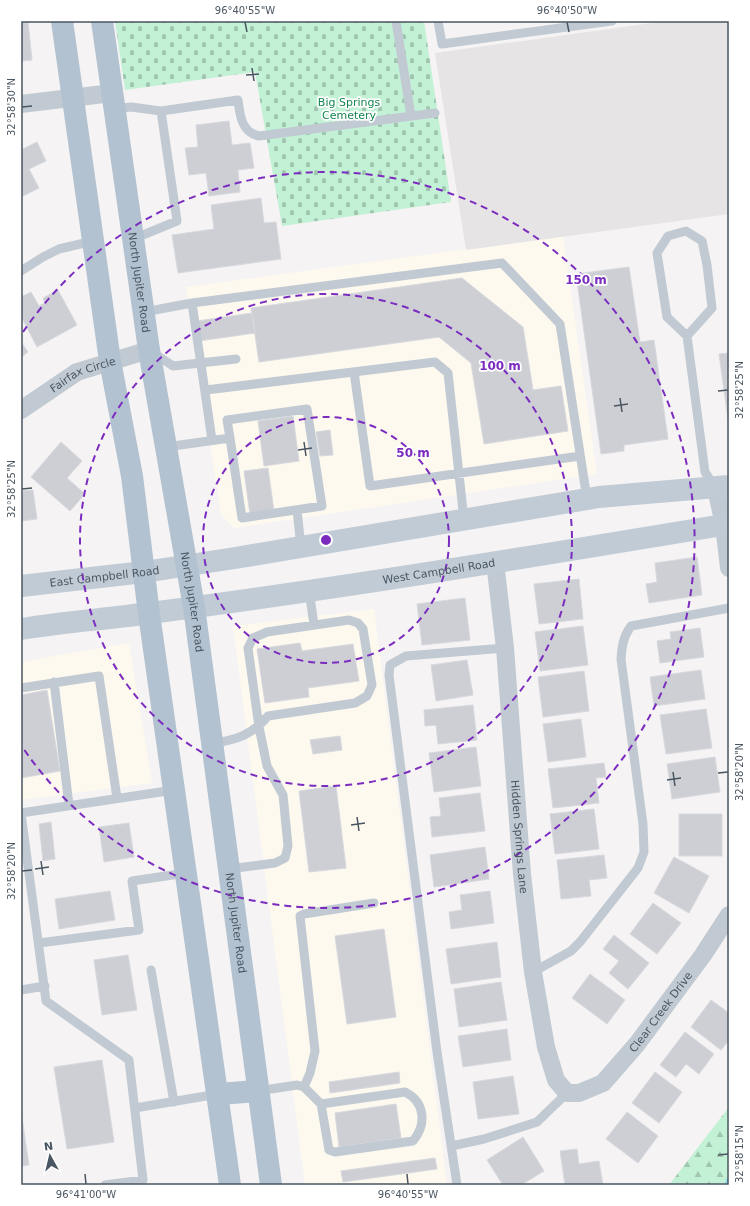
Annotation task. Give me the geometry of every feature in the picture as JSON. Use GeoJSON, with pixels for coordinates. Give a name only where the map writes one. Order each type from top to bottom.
{"type":"FeatureCollection","features":[{"type":"Feature","properties":{"kind":"main road"},"geometry":{"type":"LineString","coordinates":[[62,21],[110,361],[132,476],[149,614],[230,1185]]}},
{"type":"Feature","properties":{"kind":"main road","name":"North Jupiter Road"},"geometry":{"type":"LineString","coordinates":[[102,21],[144,312],[194,607],[272,1185]]}},
{"type":"Feature","properties":{"kind":"main road"},"geometry":{"type":"LineString","coordinates":[[186,564],[301,547],[587,499],[723,487]]}},
{"type":"Feature","properties":{"kind":"main road","name":"West Campbell Road"},"geometry":{"type":"LineString","coordinates":[[149,614],[495,562],[726,524]]}},
{"type":"Feature","properties":{"kind":"main road","name":"East Campbell Road"},"geometry":{"type":"LineString","coordinates":[[21,586],[144,572],[186,564]]}},
{"type":"Feature","properties":{"kind":"main road"},"geometry":{"type":"LineString","coordinates":[[21,629],[69,621],[149,614]]}},
{"type":"Feature","properties":{"kind":"main road"},"geometry":{"type":"LineString","coordinates":[[218,1094],[258,1090]]}},
{"type":"Feature","properties":{"kind":"street"},"geometry":{"type":"LineString","coordinates":[[21,104],[72,97],[113,101]]}},
{"type":"Feature","properties":{"kind":"street","name":"Fairfax Circle"},"geometry":{"type":"LineString","coordinates":[[21,410],[77,372],[150,350]]}},
{"type":"Feature","properties":{"kind":"street"},"geometry":{"type":"LineString","coordinates":[[723,487],[729,568]]}},
{"type":"Feature","properties":{"kind":"street","name":"Hidden Springs Lane"},"geometry":{"type":"LineString","coordinates":[[495,562],[505,648],[522,874],[533,972],[546,1046],[556,1080],[573,1093]]}},
{"type":"Feature","properties":{"kind":"street","name":"Clear Creek Drive"},"geometry":{"type":"LineString","coordinates":[[573,1093],[603,1083],[637,1044],[703,955],[729,915]]}},
{"type":"Feature","properties":{"kind":"lane"},"geometry":{"type":"LineString","coordinates":[[396,21],[411,116]]}},
{"type":"Feature","properties":{"kind":"lane"},"geometry":{"type":"LineString","coordinates":[[438,21],[442,44],[612,21]]}},
{"type":"Feature","properties":{"kind":"lane"},"geometry":{"type":"LineString","coordinates":[[113,101],[131,107],[161,111],[238,100],[241,121],[253,135],[259,136],[435,113]]}},
{"type":"Feature","properties":{"kind":"lane"},"geometry":{"type":"LineString","coordinates":[[133,239],[177,221],[161,111]]}},
{"type":"Feature","properties":{"kind":"lane"},"geometry":{"type":"LineString","coordinates":[[687,336],[712,308],[707,265],[702,241],[686,231],[668,236],[657,252],[667,317],[687,336],[705,472],[723,487]]}},
{"type":"Feature","properties":{"kind":"lane"},"geometry":{"type":"LineString","coordinates":[[21,271],[59,249],[93,241]]}},
{"type":"Feature","properties":{"kind":"lane"},"geometry":{"type":"LineString","coordinates":[[144,312],[192,303],[502,263],[560,324],[587,499]]}},
{"type":"Feature","properties":{"kind":"lane"},"geometry":{"type":"LineString","coordinates":[[192,303],[202,362],[212,440]]}},
{"type":"Feature","properties":{"kind":"lane"},"geometry":{"type":"LineString","coordinates":[[150,350],[173,366],[236,359]]}},
{"type":"Feature","properties":{"kind":"lane"},"geometry":{"type":"LineString","coordinates":[[206,390],[435,362],[448,373],[464,520]]}},
{"type":"Feature","properties":{"kind":"lane"},"geometry":{"type":"LineString","coordinates":[[354,372],[370,486],[580,456]]}},
{"type":"Feature","properties":{"kind":"lane"},"geometry":{"type":"LineString","coordinates":[[307,409],[322,506],[297,510],[242,518],[227,420],[307,409]]}},
{"type":"Feature","properties":{"kind":"lane"},"geometry":{"type":"LineString","coordinates":[[166,448],[230,438]]}},
{"type":"Feature","properties":{"kind":"lane"},"geometry":{"type":"LineString","coordinates":[[297,510],[301,547]]}},
{"type":"Feature","properties":{"kind":"lane"},"geometry":{"type":"LineString","coordinates":[[309,590],[314,625]]}},
{"type":"Feature","properties":{"kind":"lane"},"geometry":{"type":"LineString","coordinates":[[533,972],[572,951],[638,868],[644,852],[642,824],[621,660],[622,643],[626,634],[631,626],[729,608]]}},
{"type":"Feature","properties":{"kind":"lane"},"geometry":{"type":"LineString","coordinates":[[212,744],[239,739],[258,727],[268,716],[355,703],[367,696],[372,685],[364,629],[358,623],[349,620],[267,632],[253,638],[248,648],[258,727],[266,766],[283,795],[288,846],[285,858],[275,863],[229,869]]}},
{"type":"Feature","properties":{"kind":"lane"},"geometry":{"type":"LineString","coordinates":[[457,1185],[437,1052],[389,675],[390,665],[406,656],[505,648]]}},
{"type":"Feature","properties":{"kind":"lane"},"geometry":{"type":"LineString","coordinates":[[21,688],[99,676],[117,798]]}},
{"type":"Feature","properties":{"kind":"lane"},"geometry":{"type":"LineString","coordinates":[[54,682],[69,806]]}},
{"type":"Feature","properties":{"kind":"lane"},"geometry":{"type":"LineString","coordinates":[[105,1185],[142,1180],[129,1060],[46,1001],[21,813],[174,790]]}},
{"type":"Feature","properties":{"kind":"lane"},"geometry":{"type":"LineString","coordinates":[[39,943],[139,930],[132,881],[186,873]]}},
{"type":"Feature","properties":{"kind":"lane"},"geometry":{"type":"LineString","coordinates":[[304,1087],[310,1073],[315,1051],[300,916],[304,914],[374,904]]}},
{"type":"Feature","properties":{"kind":"lane"},"geometry":{"type":"LineString","coordinates":[[151,970],[174,1102]]}},
{"type":"Feature","properties":{"kind":"lane"},"geometry":{"type":"LineString","coordinates":[[21,990],[45,986]]}},
{"type":"Feature","properties":{"kind":"lane"},"geometry":{"type":"LineString","coordinates":[[258,1090],[297,1085],[304,1087],[321,1104],[329,1150],[336,1152],[413,1141],[420,1132],[422,1118],[419,1104],[413,1096],[405,1092],[321,1104]]}},
{"type":"Feature","properties":{"kind":"lane"},"geometry":{"type":"LineString","coordinates":[[451,1146],[484,1139],[537,1122],[573,1093]]}},
{"type":"Feature","properties":{"kind":"lane"},"geometry":{"type":"LineString","coordinates":[[135,1108],[218,1094]]}},
{"type":"Feature","properties":{"kind":"shaded area"},"geometry":{"type":"Polygon","coordinates":[[[666,21],[729,21],[729,214],[466,250],[435,53],[666,21]]]}},
{"type":"Feature","properties":{"kind":"shaded area"},"geometry":{"type":"Polygon","coordinates":[[[563,236],[597,474],[234,528],[221,515],[186,287],[563,236]]]}},
{"type":"Feature","properties":{"kind":"shaded area"},"geometry":{"type":"Polygon","coordinates":[[[374,609],[447,1185],[305,1185],[233,626],[374,609]]]}},
{"type":"Feature","properties":{"kind":"shaded area"},"geometry":{"type":"Polygon","coordinates":[[[129,643],[152,783],[21,800],[21,662],[129,643]]]}},
{"type":"Feature","properties":{"kind":"green space","name":"Big Springs Cemetery"},"geometry":{"type":"Polygon","coordinates":[[[115,21],[424,21],[451,202],[282,226],[255,72],[125,90],[115,21]]]}},
{"type":"Feature","properties":{"kind":"green space"},"geometry":{"type":"Polygon","coordinates":[[[729,1107],[729,1185],[669,1185],[729,1107]]]}},
{"type":"Feature","properties":{"kind":"building"},"geometry":{"type":"Polygon","coordinates":[[[21,21],[28,21],[32,60],[21,61],[21,21]]]}},
{"type":"Feature","properties":{"kind":"building"},"geometry":{"type":"Polygon","coordinates":[[[229,121],[232,145],[250,143],[254,168],[238,170],[240,192],[209,196],[206,173],[189,175],[185,148],[198,147],[196,125],[229,121]]]}},
{"type":"Feature","properties":{"kind":"building"},"geometry":{"type":"Polygon","coordinates":[[[37,142],[46,161],[29,169],[39,188],[21,197],[21,150],[37,142]]]}},
{"type":"Feature","properties":{"kind":"building"},"geometry":{"type":"Polygon","coordinates":[[[261,198],[264,223],[276,222],[281,259],[178,273],[172,235],[214,229],[211,205],[261,198]]]}},
{"type":"Feature","properties":{"kind":"building"},"geometry":{"type":"Polygon","coordinates":[[[629,267],[640,342],[654,340],[668,439],[624,445],[624,451],[601,454],[576,274],[629,267]]]}},
{"type":"Feature","properties":{"kind":"building"},"geometry":{"type":"Polygon","coordinates":[[[462,278],[523,327],[533,390],[561,386],[568,431],[484,444],[471,363],[439,337],[259,362],[251,308],[462,278]]]}},
{"type":"Feature","properties":{"kind":"building"},"geometry":{"type":"Polygon","coordinates":[[[58,290],[77,325],[37,347],[21,316],[21,297],[31,292],[39,306],[45,303],[43,298],[58,290]]]}},
{"type":"Feature","properties":{"kind":"building"},"geometry":{"type":"Polygon","coordinates":[[[252,313],[255,333],[199,341],[197,321],[252,313]]]}},
{"type":"Feature","properties":{"kind":"building"},"geometry":{"type":"Polygon","coordinates":[[[21,342],[28,352],[21,357],[21,342]]]}},
{"type":"Feature","properties":{"kind":"building"},"geometry":{"type":"Polygon","coordinates":[[[729,353],[729,427],[719,354],[729,353]]]}},
{"type":"Feature","properties":{"kind":"building"},"geometry":{"type":"Polygon","coordinates":[[[293,416],[299,461],[264,466],[258,421],[293,416]]]}},
{"type":"Feature","properties":{"kind":"building"},"geometry":{"type":"Polygon","coordinates":[[[330,430],[333,455],[320,456],[316,432],[330,430]]]}},
{"type":"Feature","properties":{"kind":"building"},"geometry":{"type":"Polygon","coordinates":[[[61,442],[82,461],[67,478],[85,494],[70,511],[31,477],[61,442]]]}},
{"type":"Feature","properties":{"kind":"building"},"geometry":{"type":"Polygon","coordinates":[[[268,468],[274,511],[250,515],[244,471],[268,468]]]}},
{"type":"Feature","properties":{"kind":"building"},"geometry":{"type":"Polygon","coordinates":[[[33,490],[37,519],[21,521],[21,491],[33,490]]]}},
{"type":"Feature","properties":{"kind":"building"},"geometry":{"type":"Polygon","coordinates":[[[697,557],[702,595],[649,603],[646,584],[657,582],[655,563],[697,557]]]}},
{"type":"Feature","properties":{"kind":"building"},"geometry":{"type":"Polygon","coordinates":[[[579,579],[583,619],[539,624],[534,584],[579,579]]]}},
{"type":"Feature","properties":{"kind":"building"},"geometry":{"type":"Polygon","coordinates":[[[465,598],[470,640],[422,645],[417,604],[465,598]]]}},
{"type":"Feature","properties":{"kind":"building"},"geometry":{"type":"Polygon","coordinates":[[[583,626],[588,665],[540,671],[535,632],[583,626]]]}},
{"type":"Feature","properties":{"kind":"building"},"geometry":{"type":"Polygon","coordinates":[[[700,628],[704,657],[660,663],[657,641],[671,639],[670,632],[700,628]]]}},
{"type":"Feature","properties":{"kind":"building"},"geometry":{"type":"Polygon","coordinates":[[[300,643],[302,651],[353,644],[359,681],[308,688],[309,697],[265,703],[257,649],[300,643]]]}},
{"type":"Feature","properties":{"kind":"building"},"geometry":{"type":"Polygon","coordinates":[[[467,660],[473,695],[436,701],[431,665],[467,660]]]}},
{"type":"Feature","properties":{"kind":"building"},"geometry":{"type":"Polygon","coordinates":[[[701,670],[705,699],[654,706],[650,677],[701,670]]]}},
{"type":"Feature","properties":{"kind":"building"},"geometry":{"type":"Polygon","coordinates":[[[584,671],[589,711],[543,717],[538,677],[584,671]]]}},
{"type":"Feature","properties":{"kind":"building"},"geometry":{"type":"Polygon","coordinates":[[[47,690],[60,771],[21,778],[21,695],[47,690]]]}},
{"type":"Feature","properties":{"kind":"building"},"geometry":{"type":"Polygon","coordinates":[[[473,705],[477,740],[438,744],[436,725],[425,726],[424,710],[473,705]]]}},
{"type":"Feature","properties":{"kind":"building"},"geometry":{"type":"Polygon","coordinates":[[[706,709],[712,748],[666,754],[660,715],[706,709]]]}},
{"type":"Feature","properties":{"kind":"building"},"geometry":{"type":"Polygon","coordinates":[[[581,719],[586,757],[548,762],[543,724],[581,719]]]}},
{"type":"Feature","properties":{"kind":"building"},"geometry":{"type":"Polygon","coordinates":[[[340,736],[342,750],[313,754],[310,740],[340,736]]]}},
{"type":"Feature","properties":{"kind":"building"},"geometry":{"type":"Polygon","coordinates":[[[476,747],[481,786],[434,792],[429,753],[476,747]]]}},
{"type":"Feature","properties":{"kind":"building"},"geometry":{"type":"Polygon","coordinates":[[[715,757],[720,792],[672,799],[667,764],[715,757]]]}},
{"type":"Feature","properties":{"kind":"building"},"geometry":{"type":"Polygon","coordinates":[[[604,763],[606,777],[596,778],[599,803],[553,808],[548,769],[604,763]]]}},
{"type":"Feature","properties":{"kind":"building"},"geometry":{"type":"Polygon","coordinates":[[[336,786],[346,868],[309,872],[299,791],[336,786]]]}},
{"type":"Feature","properties":{"kind":"building"},"geometry":{"type":"Polygon","coordinates":[[[480,793],[485,831],[432,837],[430,817],[441,816],[439,798],[480,793]]]}},
{"type":"Feature","properties":{"kind":"building"},"geometry":{"type":"Polygon","coordinates":[[[594,809],[599,849],[555,854],[550,814],[594,809]]]}},
{"type":"Feature","properties":{"kind":"building"},"geometry":{"type":"Polygon","coordinates":[[[679,814],[722,814],[722,856],[679,856],[679,814]]]}},
{"type":"Feature","properties":{"kind":"building"},"geometry":{"type":"Polygon","coordinates":[[[51,822],[55,859],[43,861],[39,824],[51,822]]]}},
{"type":"Feature","properties":{"kind":"building"},"geometry":{"type":"Polygon","coordinates":[[[129,823],[134,857],[104,862],[99,827],[129,823]]]}},
{"type":"Feature","properties":{"kind":"building"},"geometry":{"type":"Polygon","coordinates":[[[485,847],[489,879],[434,887],[430,855],[485,847]]]}},
{"type":"Feature","properties":{"kind":"building"},"geometry":{"type":"Polygon","coordinates":[[[604,855],[607,878],[589,880],[591,896],[561,899],[557,860],[604,855]]]}},
{"type":"Feature","properties":{"kind":"building"},"geometry":{"type":"Polygon","coordinates":[[[674,857],[709,876],[689,913],[654,893],[674,857]]]}},
{"type":"Feature","properties":{"kind":"building"},"geometry":{"type":"Polygon","coordinates":[[[110,891],[115,920],[59,929],[55,899],[110,891]]]}},
{"type":"Feature","properties":{"kind":"building"},"geometry":{"type":"Polygon","coordinates":[[[490,891],[494,923],[451,929],[449,912],[462,910],[460,895],[490,891]]]}},
{"type":"Feature","properties":{"kind":"building"},"geometry":{"type":"Polygon","coordinates":[[[653,903],[681,923],[657,954],[630,934],[653,903]]]}},
{"type":"Feature","properties":{"kind":"building"},"geometry":{"type":"Polygon","coordinates":[[[384,929],[396,1017],[347,1024],[335,936],[384,929]]]}},
{"type":"Feature","properties":{"kind":"building"},"geometry":{"type":"Polygon","coordinates":[[[614,935],[649,963],[628,989],[609,973],[619,961],[603,949],[614,935]]]}},
{"type":"Feature","properties":{"kind":"building"},"geometry":{"type":"Polygon","coordinates":[[[497,942],[501,977],[451,984],[446,949],[497,942]]]}},
{"type":"Feature","properties":{"kind":"building"},"geometry":{"type":"Polygon","coordinates":[[[128,955],[137,1010],[102,1015],[94,960],[128,955]]]}},
{"type":"Feature","properties":{"kind":"building"},"geometry":{"type":"Polygon","coordinates":[[[590,974],[625,1000],[607,1024],[572,998],[590,974]]]}},
{"type":"Feature","properties":{"kind":"building"},"geometry":{"type":"Polygon","coordinates":[[[501,982],[507,1020],[459,1027],[454,989],[501,982]]]}},
{"type":"Feature","properties":{"kind":"building"},"geometry":{"type":"Polygon","coordinates":[[[711,1000],[729,1013],[729,1040],[721,1050],[691,1027],[711,1000]]]}},
{"type":"Feature","properties":{"kind":"building"},"geometry":{"type":"Polygon","coordinates":[[[507,1029],[511,1060],[463,1067],[458,1036],[507,1029]]]}},
{"type":"Feature","properties":{"kind":"building"},"geometry":{"type":"Polygon","coordinates":[[[685,1032],[714,1054],[699,1074],[686,1064],[676,1077],[660,1065],[685,1032]]]}},
{"type":"Feature","properties":{"kind":"building"},"geometry":{"type":"Polygon","coordinates":[[[102,1060],[114,1142],[67,1149],[54,1067],[102,1060]]]}},
{"type":"Feature","properties":{"kind":"building"},"geometry":{"type":"Polygon","coordinates":[[[399,1072],[400,1083],[330,1093],[329,1082],[399,1072]]]}},
{"type":"Feature","properties":{"kind":"building"},"geometry":{"type":"Polygon","coordinates":[[[655,1072],[682,1092],[659,1123],[632,1103],[655,1072]]]}},
{"type":"Feature","properties":{"kind":"building"},"geometry":{"type":"Polygon","coordinates":[[[513,1076],[519,1114],[478,1119],[473,1082],[513,1076]]]}},
{"type":"Feature","properties":{"kind":"building"},"geometry":{"type":"Polygon","coordinates":[[[396,1104],[401,1138],[339,1147],[335,1113],[396,1104]]]}},
{"type":"Feature","properties":{"kind":"building"},"geometry":{"type":"Polygon","coordinates":[[[21,1111],[29,1165],[21,1166],[21,1111]]]}},
{"type":"Feature","properties":{"kind":"building"},"geometry":{"type":"Polygon","coordinates":[[[627,1112],[658,1136],[638,1163],[606,1139],[627,1112]]]}},
{"type":"Feature","properties":{"kind":"building"},"geometry":{"type":"Polygon","coordinates":[[[523,1137],[544,1171],[521,1185],[503,1185],[487,1160],[523,1137]]]}},
{"type":"Feature","properties":{"kind":"building"},"geometry":{"type":"Polygon","coordinates":[[[577,1149],[579,1164],[599,1161],[603,1185],[565,1185],[560,1151],[577,1149]]]}},
{"type":"Feature","properties":{"kind":"building"},"geometry":{"type":"Polygon","coordinates":[[[435,1158],[437,1169],[343,1182],[341,1171],[435,1158]]]}},
{"type":"Feature","properties":{"kind":"waterway"},"geometry":{"type":"LineString","coordinates":[[727,1185],[729,1179]]}}]}
